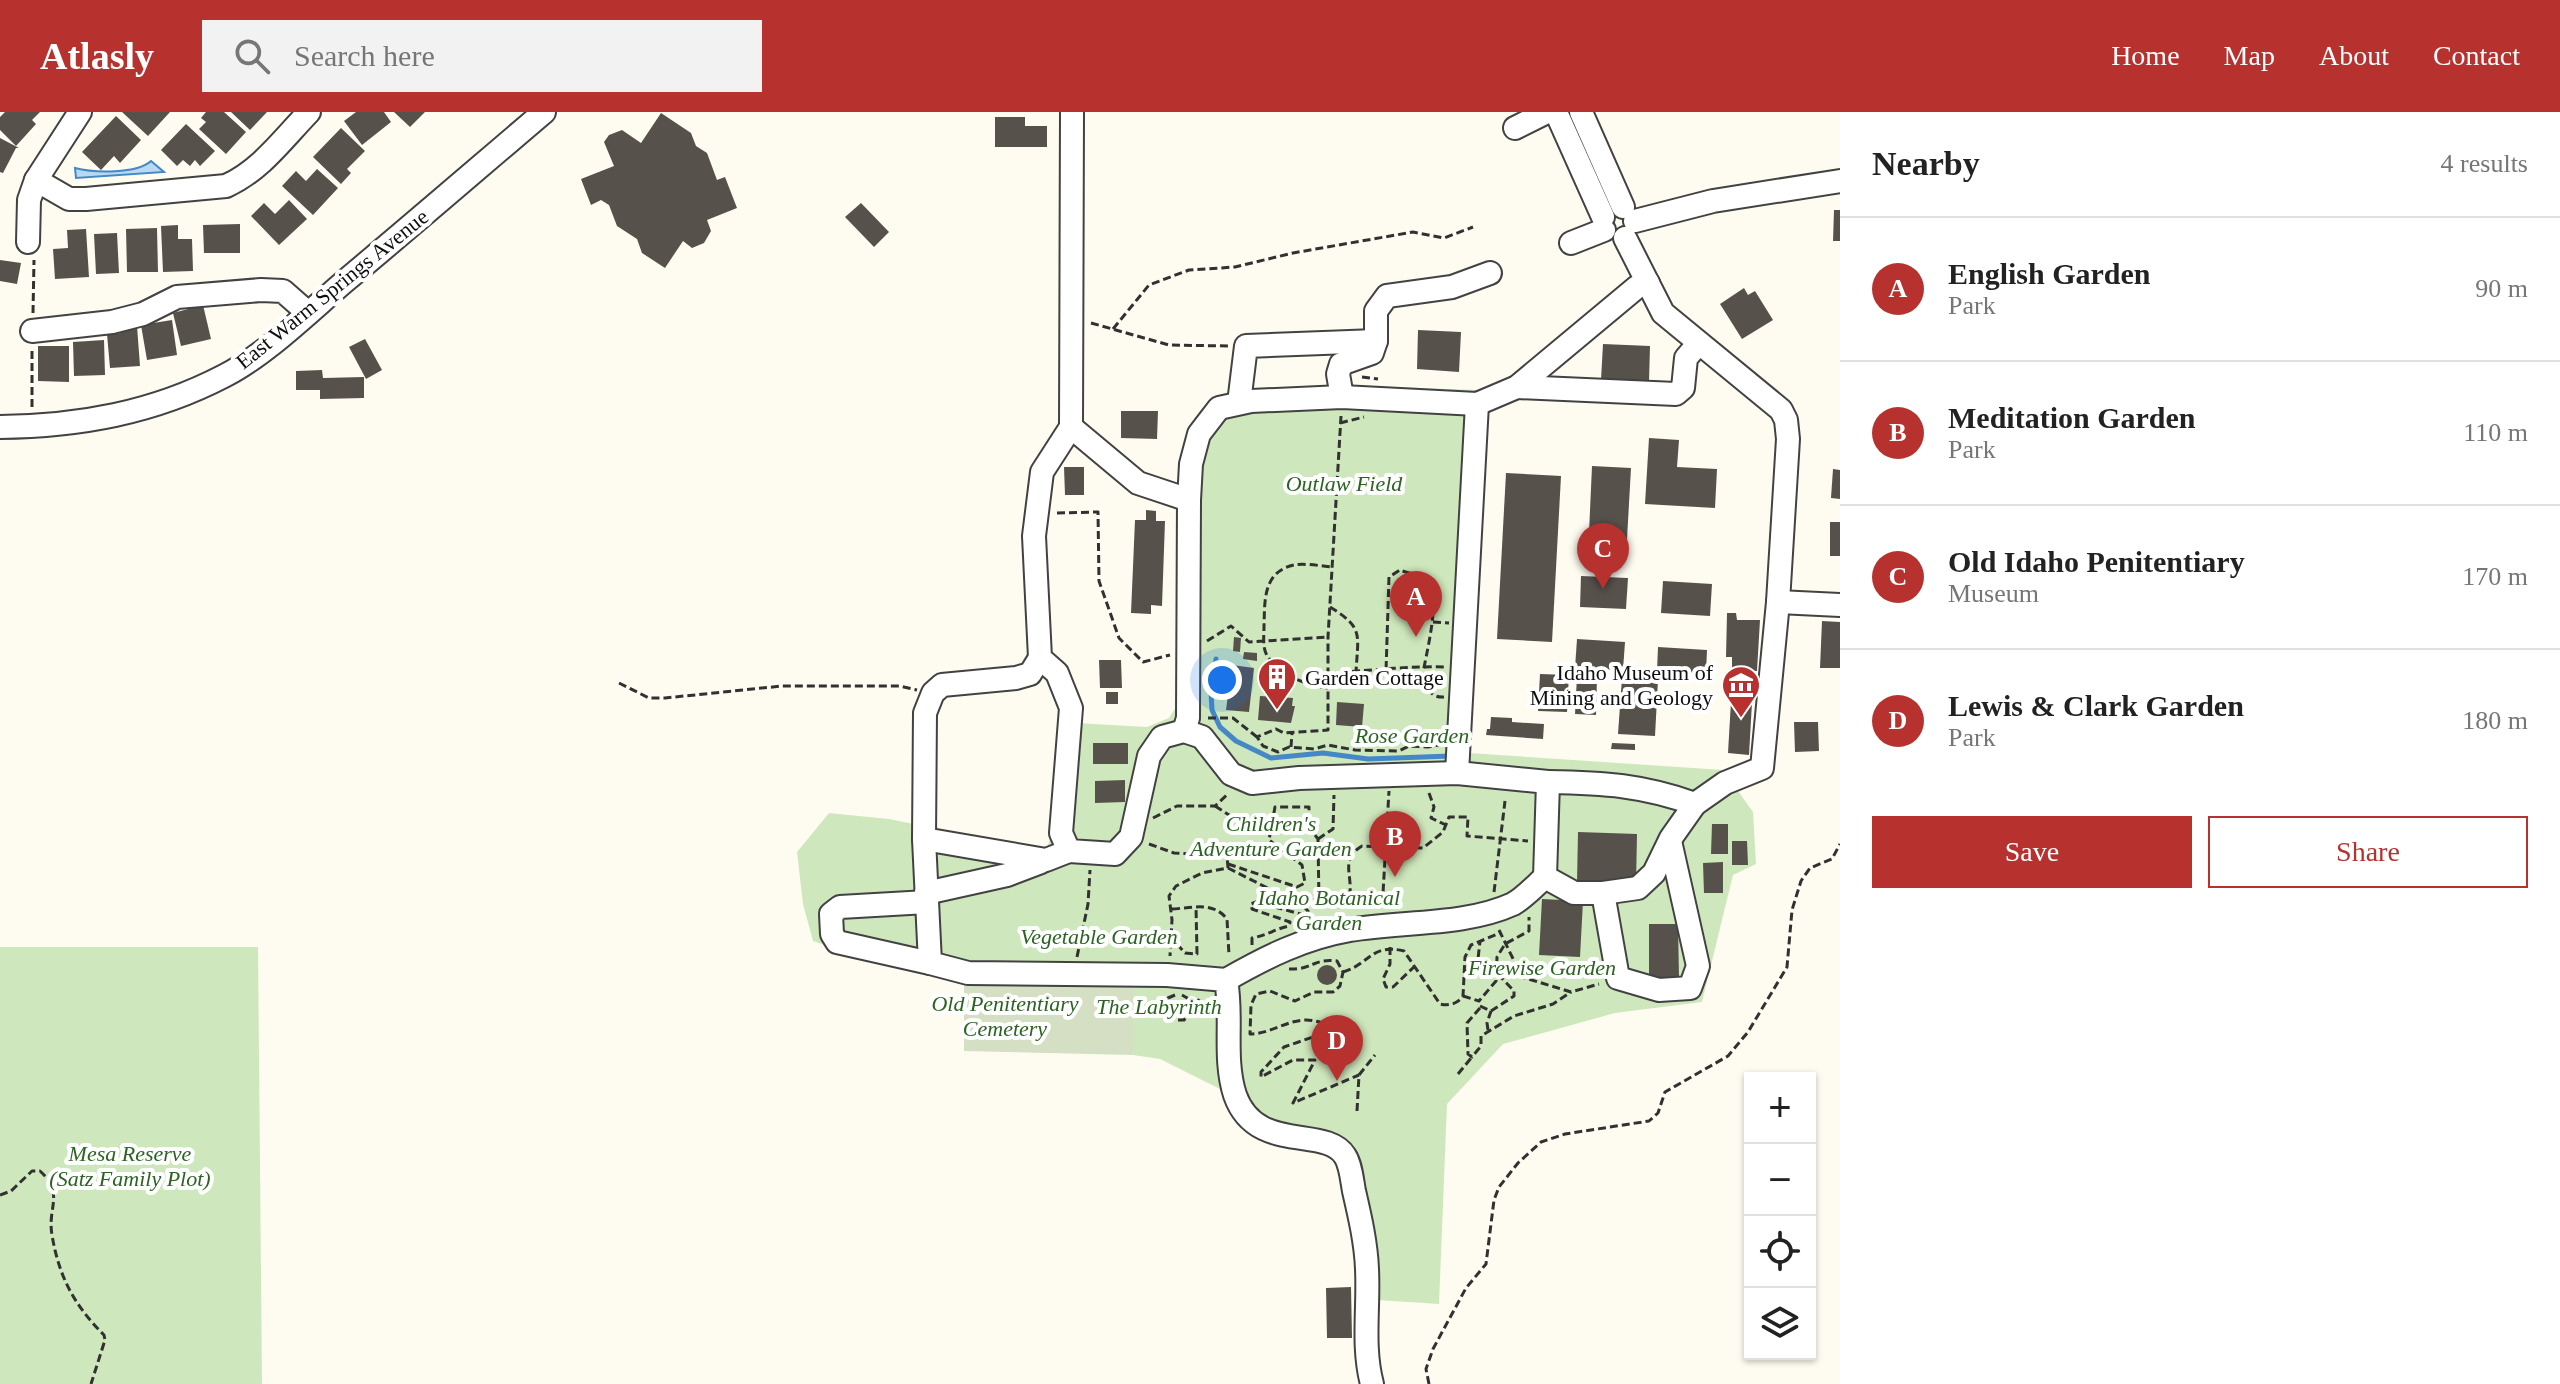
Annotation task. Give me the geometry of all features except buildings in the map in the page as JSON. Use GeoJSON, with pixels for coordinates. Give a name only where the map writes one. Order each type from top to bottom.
{"type":"FeatureCollection","features":[{"type":"Feature","properties":{"kind":"street"},"geometry":{"type":"LineString","coordinates":[[28,242],[29,200],[36,180],[80,112]]}},
{"type":"Feature","properties":{"kind":"street"},"geometry":{"type":"LineString","coordinates":[[36,180],[69,199],[226,186],[242,179],[255,168],[309,112]]}},
{"type":"Feature","properties":{"kind":"street","name":"East Warm Springs Avenue"},"geometry":{"type":"LineString","coordinates":[[0,427],[37,427],[96,420],[152,407],[226,375],[308,313],[544,112]]}},
{"type":"Feature","properties":{"kind":"street"},"geometry":{"type":"LineString","coordinates":[[930,963],[924,839],[925,713],[933,693],[942,685],[1016,678],[1030,674],[1040,658],[1034,536],[1042,472],[1071,427],[1072,112]]}},
{"type":"Feature","properties":{"kind":"street"},"geometry":{"type":"LineString","coordinates":[[1515,128],[1547,112]]}},
{"type":"Feature","properties":{"kind":"street"},"geometry":{"type":"LineString","coordinates":[[1545,877],[1574,893],[1638,888],[1654,873],[1670,841],[1695,804],[1725,783],[1762,768],[1778,602],[1788,439],[1786,420],[1781,410],[1663,313],[1618,223],[1556,112]]}},
{"type":"Feature","properties":{"kind":"street"},"geometry":{"type":"LineString","coordinates":[[1581,112],[1618,223]]}},
{"type":"Feature","properties":{"kind":"street"},"geometry":{"type":"LineString","coordinates":[[1571,243],[1618,223],[1713,201],[1840,181]]}},
{"type":"Feature","properties":{"kind":"street"},"geometry":{"type":"LineString","coordinates":[[1342,397],[1338,374],[1341,364],[1372,353],[1376,341],[1376,311],[1387,296],[1452,287],[1490,273]]}},
{"type":"Feature","properties":{"kind":"street"},"geometry":{"type":"LineString","coordinates":[[1186,725],[1190,650],[1191,464],[1199,434],[1219,408],[1239,403],[1342,397],[1477,404],[1517,387],[1637,287],[1648,283]]}},
{"type":"Feature","properties":{"kind":"street"},"geometry":{"type":"LineString","coordinates":[[32,331],[112,322],[143,314],[177,297],[261,290],[283,291],[308,313]]}},
{"type":"Feature","properties":{"kind":"street"},"geometry":{"type":"LineString","coordinates":[[1239,403],[1246,346],[1376,341]]}},
{"type":"Feature","properties":{"kind":"street"},"geometry":{"type":"LineString","coordinates":[[1517,387],[1676,394],[1683,388],[1686,358],[1699,343]]}},
{"type":"Feature","properties":{"kind":"street"},"geometry":{"type":"LineString","coordinates":[[1457,773],[1477,404]]}},
{"type":"Feature","properties":{"kind":"street"},"geometry":{"type":"LineString","coordinates":[[1071,427],[1138,483],[1189,500]]}},
{"type":"Feature","properties":{"kind":"street"},"geometry":{"type":"LineString","coordinates":[[1778,602],[1840,605]]}},
{"type":"Feature","properties":{"kind":"street"},"geometry":{"type":"LineString","coordinates":[[1040,658],[1057,673],[1071,708],[1061,833],[1080,852]]}},
{"type":"Feature","properties":{"kind":"street"},"geometry":{"type":"LineString","coordinates":[[1186,725],[1202,737],[1231,774],[1252,783],[1299,778],[1457,773],[1620,785],[1656,790],[1695,804]]}},
{"type":"Feature","properties":{"kind":"street"},"geometry":{"type":"LineString","coordinates":[[1186,725],[1162,737],[1149,756],[1131,837],[1115,854],[1080,852],[927,897],[840,907],[831,914],[832,934],[837,942],[968,973],[1232,977],[1304,940],[1351,929],[1454,919],[1514,904],[1545,877],[1548,782]]}},
{"type":"Feature","properties":{"kind":"street"},"geometry":{"type":"LineString","coordinates":[[924,839],[1046,860]]}},
{"type":"Feature","properties":{"kind":"street"},"geometry":{"type":"LineString","coordinates":[[1603,893],[1618,978],[1659,990],[1690,988],[1698,966],[1670,841]]}},
{"type":"Feature","properties":{"kind":"street"},"geometry":{"type":"LineString","coordinates":[[1232,977],[1227,1039],[1235,1095],[1247,1116],[1262,1130],[1337,1146],[1346,1158],[1363,1232],[1367,1270],[1365,1329],[1372,1384]]}},
{"type":"Feature","properties":{"kind":"path"},"geometry":{"type":"LineString","coordinates":[[1113,329],[1149,285],[1189,270],[1235,267],[1293,253],[1413,232],[1444,238],[1473,227]]}},
{"type":"Feature","properties":{"kind":"path"},"geometry":{"type":"LineString","coordinates":[[1072,317],[1169,345],[1246,346]]}},
{"type":"Feature","properties":{"kind":"path"},"geometry":{"type":"LineString","coordinates":[[1257,737],[1276,729],[1284,733],[1328,730],[1328,637],[1340,423]]}},
{"type":"Feature","properties":{"kind":"path"},"geometry":{"type":"LineString","coordinates":[[1037,513],[1098,512],[1099,581],[1119,638],[1143,662],[1190,650],[1231,626],[1249,642],[1328,637]]}},
{"type":"Feature","properties":{"kind":"path"},"geometry":{"type":"LineString","coordinates":[[1328,688],[1312,686],[1287,674],[1268,658],[1263,642],[1263,606],[1266,590],[1275,575],[1294,565],[1332,567]]}},
{"type":"Feature","properties":{"kind":"path"},"geometry":{"type":"LineString","coordinates":[[1422,680],[1389,677],[1386,671],[1389,577],[1400,570],[1425,579],[1432,588],[1433,622],[1422,680],[1436,697],[1443,697],[1449,692]]}},
{"type":"Feature","properties":{"kind":"path"},"geometry":{"type":"LineString","coordinates":[[1330,607],[1351,620],[1358,636],[1356,672]]}},
{"type":"Feature","properties":{"kind":"path"},"geometry":{"type":"LineString","coordinates":[[1328,673],[1386,671],[1406,666],[1462,667]]}},
{"type":"Feature","properties":{"kind":"path"},"geometry":{"type":"LineString","coordinates":[[619,683],[649,698],[782,686],[899,686],[933,693]]}},
{"type":"Feature","properties":{"kind":"path"},"geometry":{"type":"LineString","coordinates":[[1186,725],[1233,718],[1257,737],[1263,746],[1278,752],[1291,747],[1314,749],[1328,745],[1355,750],[1399,751],[1409,746],[1428,747],[1458,740]]}},
{"type":"Feature","properties":{"kind":"path"},"geometry":{"type":"LineString","coordinates":[[1291,747],[1292,733]]}},
{"type":"Feature","properties":{"kind":"path"},"geometry":{"type":"LineString","coordinates":[[1431,774],[1428,791],[1434,807],[1431,818],[1446,825]]}},
{"type":"Feature","properties":{"kind":"path"},"geometry":{"type":"LineString","coordinates":[[1303,906],[1319,897],[1383,893],[1390,776]]}},
{"type":"Feature","properties":{"kind":"path"},"geometry":{"type":"LineString","coordinates":[[1318,839],[1333,829],[1334,778]]}},
{"type":"Feature","properties":{"kind":"path"},"geometry":{"type":"LineString","coordinates":[[1215,806],[1243,779]]}},
{"type":"Feature","properties":{"kind":"path"},"geometry":{"type":"LineString","coordinates":[[1505,801],[1492,910],[1522,977],[1571,992]]}},
{"type":"Feature","properties":{"kind":"path"},"geometry":{"type":"LineString","coordinates":[[1228,866],[1227,856],[1174,853],[1131,837],[1155,816],[1177,806],[1215,806],[1232,817],[1309,827]]}},
{"type":"Feature","properties":{"kind":"path"},"geometry":{"type":"LineString","coordinates":[[1172,975],[1169,896],[1176,886],[1202,873],[1228,866],[1297,887],[1305,883],[1302,865],[1269,840],[1275,807],[1309,807],[1309,827],[1318,839],[1319,903],[1345,908],[1352,896],[1348,859],[1362,846],[1423,848],[1443,832],[1449,817],[1468,817],[1467,836],[1530,842]]}},
{"type":"Feature","properties":{"kind":"path"},"geometry":{"type":"LineString","coordinates":[[1429,1384],[1426,1369],[1433,1349],[1466,1288],[1486,1264],[1494,1200],[1499,1187],[1518,1163],[1541,1142],[1565,1134],[1649,1121],[1658,1113],[1665,1092],[1728,1056],[1748,1032],[1787,967],[1792,910],[1801,881],[1810,868],[1832,859],[1840,844]]}},
{"type":"Feature","properties":{"kind":"path"},"geometry":{"type":"LineString","coordinates":[[1073,973],[1088,904],[1080,852]]}},
{"type":"Feature","properties":{"kind":"path"},"geometry":{"type":"LineString","coordinates":[[1228,866],[1308,911],[1304,915],[1256,902],[1251,904],[1252,909],[1290,922],[1289,926],[1271,935],[1252,938],[1251,943],[1261,960]]}},
{"type":"Feature","properties":{"kind":"path"},"geometry":{"type":"LineString","coordinates":[[1472,1057],[1468,1054],[1467,1023],[1480,1008],[1479,1001],[1496,981],[1497,957],[1505,944],[1529,931],[1529,901],[1523,896]]}},
{"type":"Feature","properties":{"kind":"path"},"geometry":{"type":"LineString","coordinates":[[1171,910],[1209,906],[1223,914],[1227,919],[1232,977]]}},
{"type":"Feature","properties":{"kind":"path"},"geometry":{"type":"LineString","coordinates":[[1169,935],[1185,953],[1197,954],[1196,907]]}},
{"type":"Feature","properties":{"kind":"path"},"geometry":{"type":"LineString","coordinates":[[1343,972],[1353,969],[1380,949],[1390,947],[1404,951],[1440,1004],[1448,1006],[1460,1001],[1463,996],[1465,957],[1471,945],[1500,933]]}},
{"type":"Feature","properties":{"kind":"path"},"geometry":{"type":"LineString","coordinates":[[1464,971],[1477,968],[1480,941]]}},
{"type":"Feature","properties":{"kind":"path"},"geometry":{"type":"LineString","coordinates":[[1390,947],[1390,964],[1383,979],[1386,987],[1393,987],[1415,966]]}},
{"type":"Feature","properties":{"kind":"path"},"geometry":{"type":"LineString","coordinates":[[1289,969],[1304,970],[1321,959],[1337,961],[1343,972],[1340,986],[1333,992],[1314,992],[1295,1001],[1270,991],[1256,994],[1251,1005],[1250,1034],[1262,1034],[1304,1020],[1344,1025],[1347,1029],[1344,1035],[1313,1037],[1284,1047],[1261,1072],[1261,1077],[1293,1060],[1315,1060],[1293,1103],[1359,1075],[1375,1055]]}},
{"type":"Feature","properties":{"kind":"path"},"geometry":{"type":"LineString","coordinates":[[1488,1032],[1491,1011],[1514,996],[1514,991],[1496,972]]}},
{"type":"Feature","properties":{"kind":"path"},"geometry":{"type":"LineString","coordinates":[[1458,1074],[1481,1046],[1481,1036],[1514,1016],[1553,1004],[1571,992],[1618,978]]}},
{"type":"Feature","properties":{"kind":"path"},"geometry":{"type":"LineString","coordinates":[[1184,995],[1189,999],[1192,1011],[1184,1020],[1175,1020],[1167,1015],[1165,1007],[1168,998],[1184,995]]}},
{"type":"Feature","properties":{"kind":"path"},"geometry":{"type":"LineString","coordinates":[[1463,996],[1479,1001]]}},
{"type":"Feature","properties":{"kind":"path"},"geometry":{"type":"LineString","coordinates":[[1480,1008],[1491,1011]]}},
{"type":"Feature","properties":{"kind":"path"},"geometry":{"type":"LineString","coordinates":[[1357,1111],[1359,1075]]}},
{"type":"Feature","properties":{"kind":"path"},"geometry":{"type":"LineString","coordinates":[[0,1195],[11,1191],[32,1171],[40,1171],[52,1182],[51,1233],[70,1293],[80,1311],[104,1335],[105,1340],[91,1384]]}},
{"type":"Feature","properties":{"kind":"green space","name":"Idaho Botanical Garden"},"geometry":{"type":"Polygon","coordinates":[[[1388,387],[1478,390],[1483,410],[1469,753],[1723,770],[1753,812],[1756,864],[1733,875],[1702,1002],[1615,1013],[1503,1044],[1447,1104],[1439,1304],[1362,1299],[1361,1231],[1336,1153],[1259,1135],[1230,1094],[1160,1059],[1133,1055],[1133,982],[861,957],[813,941],[803,904],[797,852],[829,813],[889,819],[1046,851],[1056,820],[1059,722],[1147,727],[1169,718],[1180,701],[1182,448],[1199,412],[1212,401],[1233,392],[1388,387]]]}},
{"type":"Feature","properties":{"kind":"green space","name":"Mesa Reserve (Satz Family Plot)"},"geometry":{"type":"Polygon","coordinates":[[[0,947],[258,947],[262,1384],[0,1384],[0,947]]]}},
{"type":"Feature","properties":{"kind":"green space","name":"Old Penitentiary Cemetery"},"geometry":{"type":"Polygon","coordinates":[[[964,979],[1133,982],[1133,1055],[964,1051],[964,979]]]}},
{"type":"Feature","properties":{"kind":"water"},"geometry":{"type":"Polygon","coordinates":[[[151,161],[164,172],[76,178],[75,168],[126,170],[151,161]]]}},
{"type":"Feature","properties":{"kind":"waterway"},"geometry":{"type":"LineString","coordinates":[[1216,659],[1211,692],[1212,710],[1220,727],[1236,741],[1271,758],[1323,753],[1368,759],[1451,756]]}},
{"type":"Feature","properties":{"kind":"place","name":"Old Idaho Penitentiary"},"geometry":{"type":"Point","coordinates":[1603,589]}},
{"type":"Feature","properties":{"kind":"place","name":"English Garden"},"geometry":{"type":"Point","coordinates":[1416,637]}},
{"type":"Feature","properties":{"kind":"place","name":"Garden Cottage"},"geometry":{"type":"Point","coordinates":[1277,711]}},
{"type":"Feature","properties":{"kind":"place","name":"Idaho Museum of Mining and Geology"},"geometry":{"type":"Point","coordinates":[1741,719]}},
{"type":"Feature","properties":{"kind":"place","name":"Meditation Garden"},"geometry":{"type":"Point","coordinates":[1395,877]}},
{"type":"Feature","properties":{"kind":"place","name":"Lewis & Clark Garden"},"geometry":{"type":"Point","coordinates":[1337,1081]}},
{"type":"Feature","properties":{"kind":"park label","name":"Outlaw Field"},"geometry":{"type":"Point","coordinates":[1344,483]}},
{"type":"Feature","properties":{"kind":"park label","name":"Rose Garden"},"geometry":{"type":"Point","coordinates":[1412,735]}},
{"type":"Feature","properties":{"kind":"park label","name":"Children's Adventure Garden"},"geometry":{"type":"Point","coordinates":[1271,836]}},
{"type":"Feature","properties":{"kind":"park label","name":"Vegetable Garden"},"geometry":{"type":"Point","coordinates":[1099,936]}},
{"type":"Feature","properties":{"kind":"park label","name":"Firewise Garden"},"geometry":{"type":"Point","coordinates":[1542,967]}},
{"type":"Feature","properties":{"kind":"park label","name":"The Labyrinth"},"geometry":{"type":"Point","coordinates":[1159,1006]}}]}
